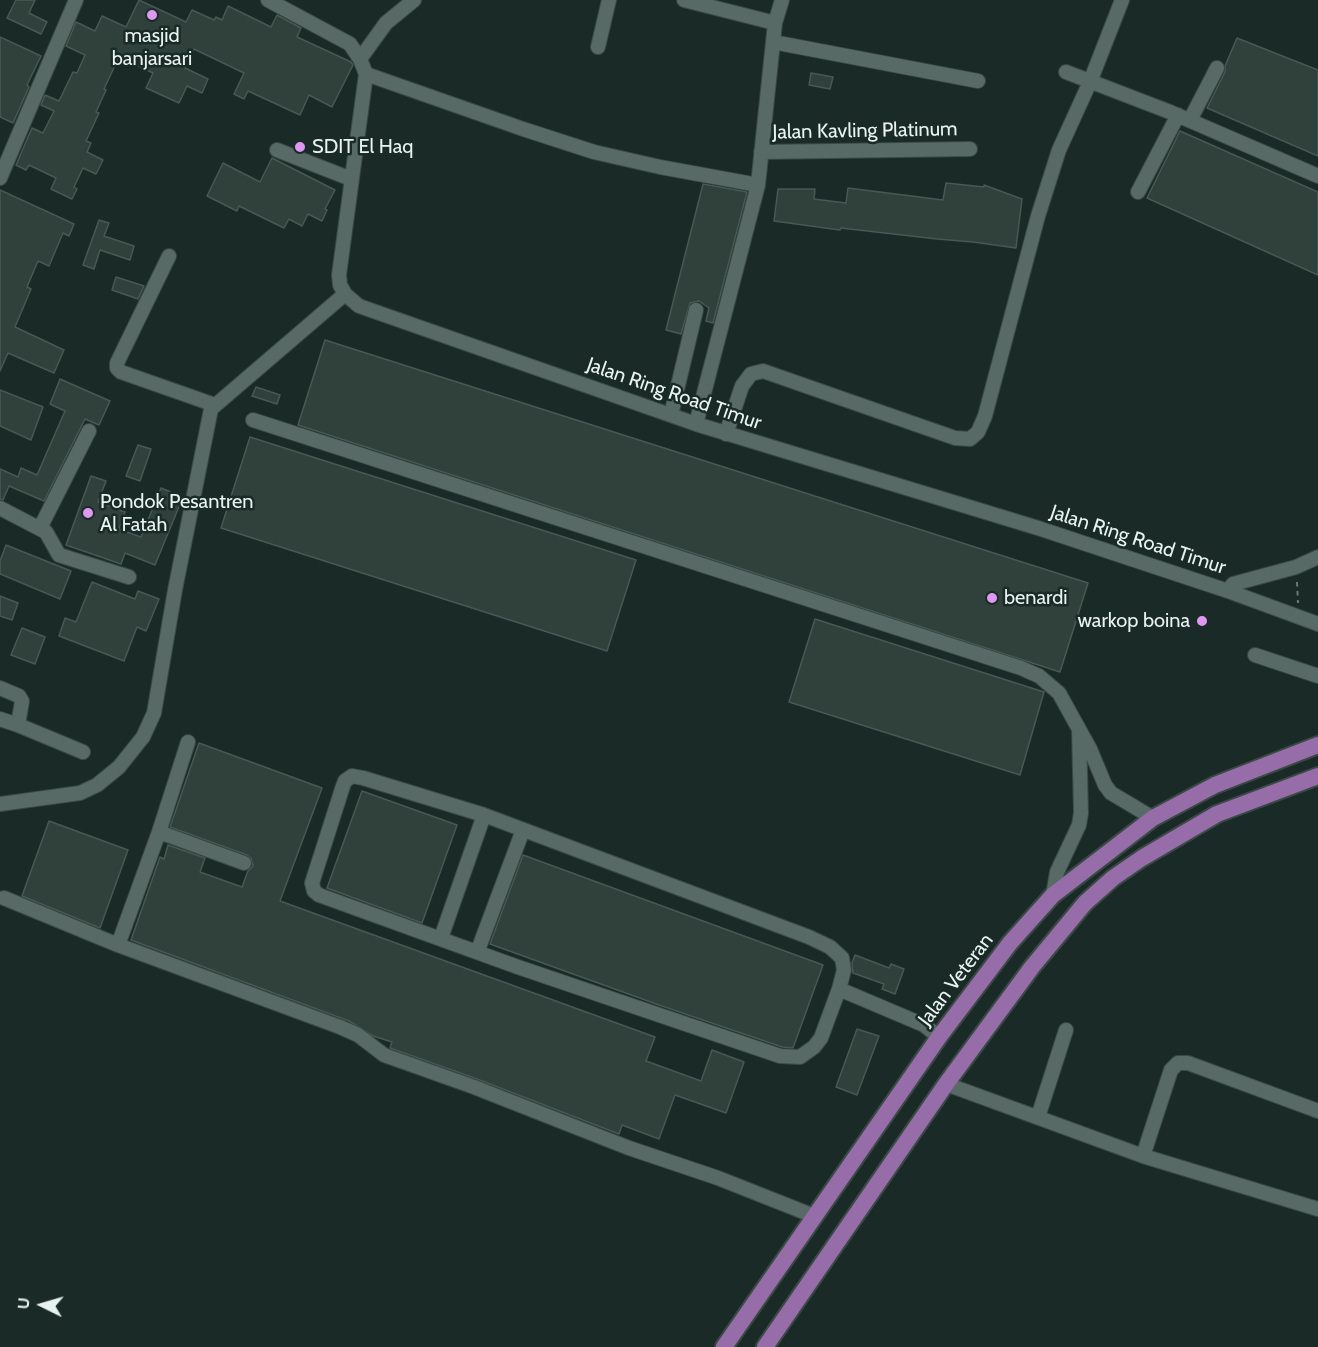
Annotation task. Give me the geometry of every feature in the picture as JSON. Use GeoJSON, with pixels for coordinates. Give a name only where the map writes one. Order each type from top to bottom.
{"type":"FeatureCollection","features":[{"type":"Feature","properties":{"kind":"main road","name":"Jalan Veteran"},"geometry":{"type":"LineString","coordinates":[[724,1347],[931,1030],[1053,895],[1153,818],[1215,785],[1318,745]]}},
{"type":"Feature","properties":{"kind":"main road"},"geometry":{"type":"LineString","coordinates":[[765,1347],[946,1084],[1032,967],[1085,903],[1113,878],[1217,814],[1318,776]]}},
{"type":"Feature","properties":{"kind":"street"},"geometry":{"type":"LineString","coordinates":[[0,178],[76,0]]}},
{"type":"Feature","properties":{"kind":"street"},"geometry":{"type":"LineString","coordinates":[[360,59],[386,23],[414,0]]}},
{"type":"Feature","properties":{"kind":"street"},"geometry":{"type":"LineString","coordinates":[[598,47],[609,0]]}},
{"type":"Feature","properties":{"kind":"street"},"geometry":{"type":"LineString","coordinates":[[684,0],[775,23]]}},
{"type":"Feature","properties":{"kind":"street"},"geometry":{"type":"LineString","coordinates":[[696,424],[758,185],[775,23],[782,0]]}},
{"type":"Feature","properties":{"kind":"street"},"geometry":{"type":"LineString","coordinates":[[726,434],[742,386],[751,374],[763,371],[955,438],[970,439],[978,432],[985,416],[1038,216],[1056,161],[1122,0]]}},
{"type":"Feature","properties":{"kind":"street"},"geometry":{"type":"LineString","coordinates":[[0,804],[80,793],[97,785],[119,767],[143,737],[154,713],[209,413],[215,405],[345,294],[340,285],[339,274],[366,74],[350,44],[275,2]]}},
{"type":"Feature","properties":{"kind":"street"},"geometry":{"type":"LineString","coordinates":[[773,42],[978,81]]}},
{"type":"Feature","properties":{"kind":"street"},"geometry":{"type":"LineString","coordinates":[[1138,192],[1179,115],[1217,68]]}},
{"type":"Feature","properties":{"kind":"street"},"geometry":{"type":"LineString","coordinates":[[1066,72],[1179,115],[1318,176]]}},
{"type":"Feature","properties":{"kind":"street"},"geometry":{"type":"LineString","coordinates":[[366,74],[594,152],[758,185]]}},
{"type":"Feature","properties":{"kind":"street","name":"Jalan Kavling Platinum"},"geometry":{"type":"LineString","coordinates":[[761,152],[970,149]]}},
{"type":"Feature","properties":{"kind":"street"},"geometry":{"type":"LineString","coordinates":[[277,150],[351,179]]}},
{"type":"Feature","properties":{"kind":"street"},"geometry":{"type":"LineString","coordinates":[[169,256],[116,366],[121,372],[215,405]]}},
{"type":"Feature","properties":{"kind":"street","name":"Jalan Ring Road Timur"},"geometry":{"type":"LineString","coordinates":[[345,294],[359,306],[696,424],[1038,528],[1228,591],[1318,624]]}},
{"type":"Feature","properties":{"kind":"street"},"geometry":{"type":"LineString","coordinates":[[671,415],[696,310]]}},
{"type":"Feature","properties":{"kind":"street"},"geometry":{"type":"LineString","coordinates":[[253,420],[1021,668],[1039,676],[1059,693],[1079,728],[1105,785],[1119,799],[1153,818]]}},
{"type":"Feature","properties":{"kind":"street"},"geometry":{"type":"LineString","coordinates":[[40,528],[90,431]]}},
{"type":"Feature","properties":{"kind":"street"},"geometry":{"type":"LineString","coordinates":[[0,508],[49,535],[59,555],[129,577]]}},
{"type":"Feature","properties":{"kind":"street"},"geometry":{"type":"LineString","coordinates":[[1228,591],[1233,584],[1296,567],[1318,557]]}},
{"type":"Feature","properties":{"kind":"street"},"geometry":{"type":"LineString","coordinates":[[1255,655],[1318,676]]}},
{"type":"Feature","properties":{"kind":"street"},"geometry":{"type":"LineString","coordinates":[[0,688],[19,696],[22,701],[18,725]]}},
{"type":"Feature","properties":{"kind":"street"},"geometry":{"type":"LineString","coordinates":[[0,719],[83,752]]}},
{"type":"Feature","properties":{"kind":"street"},"geometry":{"type":"LineString","coordinates":[[1053,895],[1057,872],[1078,825],[1081,803],[1079,728]]}},
{"type":"Feature","properties":{"kind":"street"},"geometry":{"type":"LineString","coordinates":[[118,945],[159,832],[188,742]]}},
{"type":"Feature","properties":{"kind":"street"},"geometry":{"type":"LineString","coordinates":[[357,777],[484,815],[523,830],[830,947],[842,958],[844,964],[839,989],[821,1038],[800,1057],[789,1058],[518,967],[478,950],[324,897],[314,891],[312,883],[343,786],[348,778],[357,777]]}},
{"type":"Feature","properties":{"kind":"street"},"geometry":{"type":"LineString","coordinates":[[441,938],[484,815]]}},
{"type":"Feature","properties":{"kind":"street"},"geometry":{"type":"LineString","coordinates":[[478,950],[523,830]]}},
{"type":"Feature","properties":{"kind":"street"},"geometry":{"type":"LineString","coordinates":[[159,832],[244,863]]}},
{"type":"Feature","properties":{"kind":"street"},"geometry":{"type":"LineString","coordinates":[[4,898],[118,945],[340,1026],[358,1035],[384,1055],[474,1087],[629,1148],[718,1178],[811,1215]]}},
{"type":"Feature","properties":{"kind":"street"},"geometry":{"type":"LineString","coordinates":[[839,989],[931,1030]]}},
{"type":"Feature","properties":{"kind":"street"},"geometry":{"type":"LineString","coordinates":[[1038,1117],[1066,1029]]}},
{"type":"Feature","properties":{"kind":"street"},"geometry":{"type":"LineString","coordinates":[[1143,1156],[1171,1070],[1178,1064],[1188,1063],[1318,1111]]}},
{"type":"Feature","properties":{"kind":"street"},"geometry":{"type":"LineString","coordinates":[[946,1084],[1143,1156],[1318,1209]]}},
{"type":"Feature","properties":{"kind":"path"},"geometry":{"type":"LineString","coordinates":[[1296,567],[1298,617]]}},
{"type":"Feature","properties":{"kind":"building"},"geometry":{"type":"Polygon","coordinates":[[[16,0],[35,0],[29,13],[47,22],[41,34],[7,18],[16,0]]]}},
{"type":"Feature","properties":{"kind":"building"},"geometry":{"type":"Polygon","coordinates":[[[139,0],[186,22],[192,10],[214,20],[216,17],[222,20],[228,6],[271,27],[277,15],[301,28],[297,37],[353,65],[332,107],[309,95],[300,115],[248,91],[244,99],[234,94],[244,73],[194,49],[185,68],[208,79],[202,93],[187,86],[179,103],[146,88],[153,73],[119,57],[104,89],[106,90],[96,112],[99,113],[86,141],[91,143],[87,152],[103,160],[96,174],[83,168],[74,187],[77,189],[72,199],[51,189],[56,178],[29,165],[26,170],[16,165],[32,128],[43,133],[54,111],[41,105],[45,95],[59,101],[73,72],[77,73],[85,55],[66,46],[76,22],[95,31],[102,16],[126,27],[139,0]]]}},
{"type":"Feature","properties":{"kind":"building"},"geometry":{"type":"Polygon","coordinates":[[[0,37],[41,56],[13,123],[0,117],[0,37]]]}},
{"type":"Feature","properties":{"kind":"building"},"geometry":{"type":"Polygon","coordinates":[[[1237,38],[1318,70],[1318,156],[1207,108],[1225,72],[1225,66],[1237,38]]]}},
{"type":"Feature","properties":{"kind":"building"},"geometry":{"type":"Polygon","coordinates":[[[811,73],[833,77],[830,89],[809,85],[811,73]]]}},
{"type":"Feature","properties":{"kind":"building"},"geometry":{"type":"Polygon","coordinates":[[[1180,131],[1318,192],[1318,275],[1147,198],[1180,131]]]}},
{"type":"Feature","properties":{"kind":"building"},"geometry":{"type":"Polygon","coordinates":[[[272,158],[335,190],[325,209],[327,210],[322,221],[308,214],[302,226],[289,219],[284,228],[239,206],[237,211],[207,196],[223,163],[260,182],[272,158]]]}},
{"type":"Feature","properties":{"kind":"building"},"geometry":{"type":"Polygon","coordinates":[[[946,183],[984,187],[984,185],[1022,199],[1016,248],[774,221],[778,189],[815,189],[814,199],[846,203],[848,188],[943,200],[946,183]]]}},
{"type":"Feature","properties":{"kind":"building"},"geometry":{"type":"Polygon","coordinates":[[[703,184],[747,192],[713,323],[706,321],[709,308],[699,301],[690,303],[681,334],[666,330],[703,184]]]}},
{"type":"Feature","properties":{"kind":"building"},"geometry":{"type":"Polygon","coordinates":[[[0,190],[74,224],[69,236],[63,233],[49,266],[38,261],[27,287],[31,289],[15,327],[64,350],[54,373],[8,353],[0,371],[0,190]]]}},
{"type":"Feature","properties":{"kind":"building"},"geometry":{"type":"Polygon","coordinates":[[[99,220],[109,223],[104,236],[134,246],[130,260],[100,250],[94,269],[83,265],[99,220]]]}},
{"type":"Feature","properties":{"kind":"building"},"geometry":{"type":"Polygon","coordinates":[[[116,277],[144,286],[138,299],[112,290],[116,277]]]}},
{"type":"Feature","properties":{"kind":"building"},"geometry":{"type":"Polygon","coordinates":[[[325,340],[1088,583],[1060,672],[298,425],[325,340]]]}},
{"type":"Feature","properties":{"kind":"building"},"geometry":{"type":"Polygon","coordinates":[[[60,379],[110,401],[99,425],[85,419],[44,501],[9,486],[3,500],[0,499],[0,469],[18,477],[21,468],[37,475],[65,411],[50,404],[60,379]]]}},
{"type":"Feature","properties":{"kind":"building"},"geometry":{"type":"Polygon","coordinates":[[[256,387],[280,395],[277,404],[252,396],[256,387]]]}},
{"type":"Feature","properties":{"kind":"building"},"geometry":{"type":"Polygon","coordinates":[[[0,390],[43,407],[31,440],[0,426],[0,390]]]}},
{"type":"Feature","properties":{"kind":"building"},"geometry":{"type":"Polygon","coordinates":[[[250,437],[636,560],[607,651],[221,528],[250,437]]]}},
{"type":"Feature","properties":{"kind":"building"},"geometry":{"type":"Polygon","coordinates":[[[138,445],[151,449],[140,481],[126,476],[138,445]]]}},
{"type":"Feature","properties":{"kind":"building"},"geometry":{"type":"Polygon","coordinates":[[[91,476],[106,481],[98,502],[125,512],[119,529],[141,537],[161,488],[183,497],[155,565],[125,553],[121,564],[66,545],[91,476]]]}},
{"type":"Feature","properties":{"kind":"building"},"geometry":{"type":"Polygon","coordinates":[[[6,545],[71,571],[60,599],[0,574],[0,561],[6,545]]]}},
{"type":"Feature","properties":{"kind":"building"},"geometry":{"type":"Polygon","coordinates":[[[92,582],[135,599],[138,591],[159,599],[146,631],[137,627],[124,661],[59,636],[65,618],[76,622],[92,582]]]}},
{"type":"Feature","properties":{"kind":"building"},"geometry":{"type":"Polygon","coordinates":[[[0,596],[18,603],[12,620],[0,616],[0,596]]]}},
{"type":"Feature","properties":{"kind":"building"},"geometry":{"type":"Polygon","coordinates":[[[815,619],[1044,692],[1020,775],[789,702],[815,619]]]}},
{"type":"Feature","properties":{"kind":"building"},"geometry":{"type":"Polygon","coordinates":[[[22,628],[45,637],[35,664],[11,655],[22,628]]]}},
{"type":"Feature","properties":{"kind":"building"},"geometry":{"type":"Polygon","coordinates":[[[199,743],[322,788],[280,901],[655,1037],[646,1061],[701,1081],[712,1050],[744,1062],[726,1113],[675,1095],[659,1139],[622,1125],[619,1134],[390,1048],[392,1042],[373,1036],[349,1021],[131,940],[160,857],[164,859],[168,845],[205,858],[200,872],[242,887],[248,871],[253,866],[251,858],[247,855],[170,827],[199,743]]]}},
{"type":"Feature","properties":{"kind":"building"},"geometry":{"type":"Polygon","coordinates":[[[362,791],[457,825],[422,923],[327,888],[362,791]]]}},
{"type":"Feature","properties":{"kind":"building"},"geometry":{"type":"Polygon","coordinates":[[[49,821],[128,850],[100,928],[22,896],[49,821]]]}},
{"type":"Feature","properties":{"kind":"building"},"geometry":{"type":"Polygon","coordinates":[[[523,855],[823,965],[793,1048],[782,1047],[659,1005],[490,944],[523,855]]]}},
{"type":"Feature","properties":{"kind":"building"},"geometry":{"type":"Polygon","coordinates":[[[855,955],[889,968],[891,964],[904,969],[895,994],[882,989],[884,984],[853,973],[852,963],[855,955]]]}},
{"type":"Feature","properties":{"kind":"building"},"geometry":{"type":"Polygon","coordinates":[[[857,1029],[879,1036],[857,1095],[836,1087],[857,1029]]]}},
{"type":"Feature","properties":{"kind":"place","name":"masjid banjarsari"},"geometry":{"type":"Point","coordinates":[152,15]}},
{"type":"Feature","properties":{"kind":"place","name":"SDIT El Haq"},"geometry":{"type":"Point","coordinates":[300,147]}},
{"type":"Feature","properties":{"kind":"place","name":"Pondok Pesantren Al Fatah"},"geometry":{"type":"Point","coordinates":[88,513]}},
{"type":"Feature","properties":{"kind":"place","name":"benardi"},"geometry":{"type":"Point","coordinates":[992,598]}},
{"type":"Feature","properties":{"kind":"place","name":"warkop boina"},"geometry":{"type":"Point","coordinates":[1202,621]}}]}
